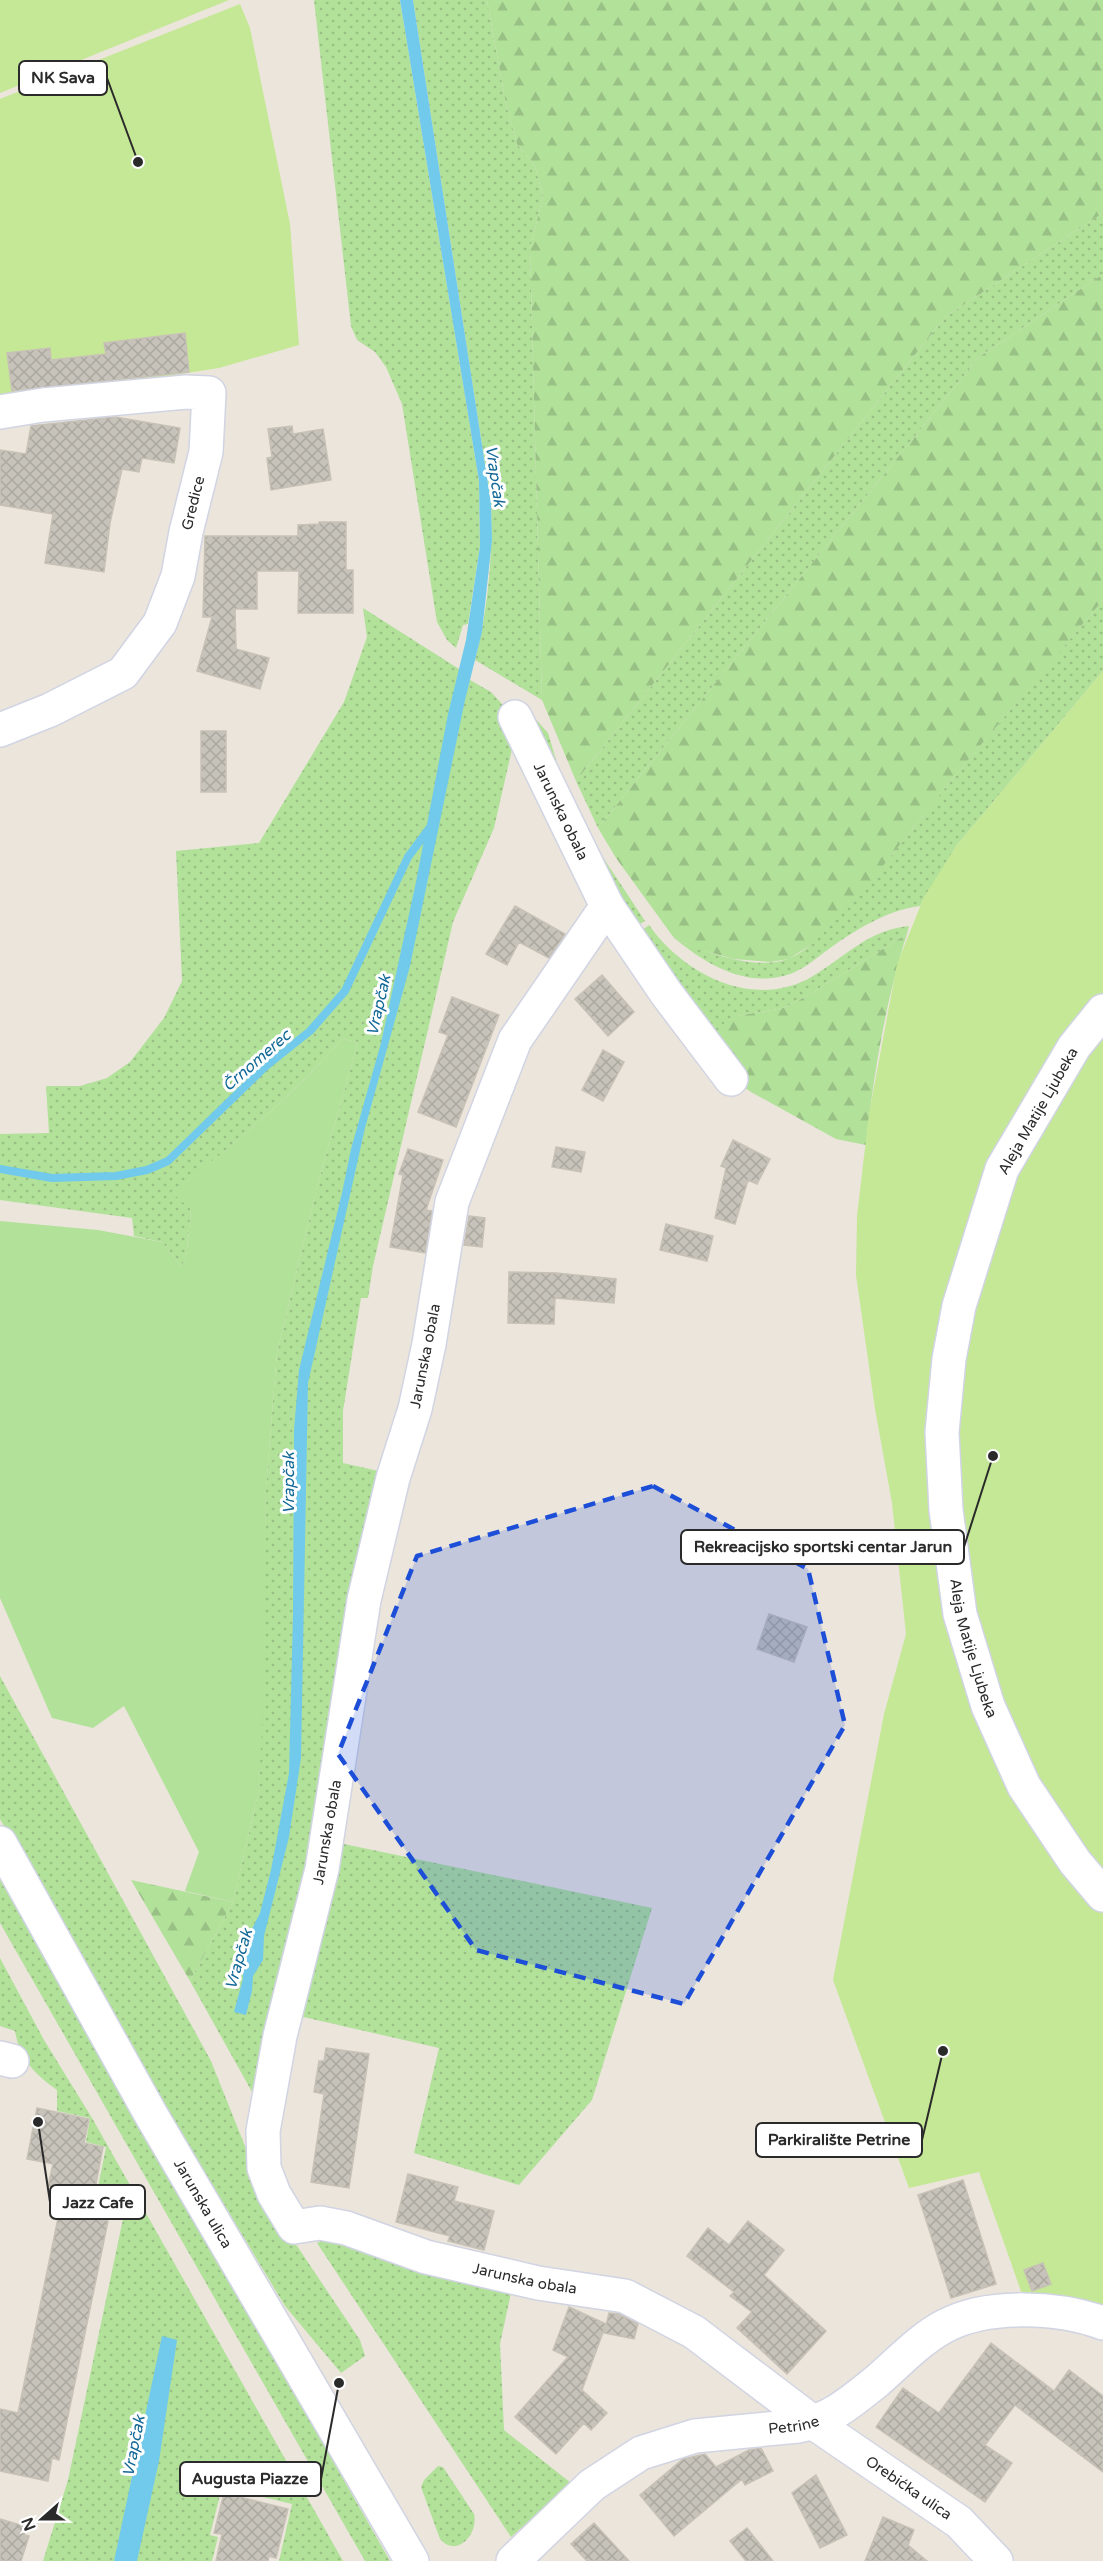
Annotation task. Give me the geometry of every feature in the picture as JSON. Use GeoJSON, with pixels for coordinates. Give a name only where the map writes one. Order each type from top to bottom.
{"type":"FeatureCollection","features":[{"type":"Feature","properties":{"kind":"street","name":"Gredice"},"geometry":{"type":"LineString","coordinates":[[0,412],[44,405],[209,393],[206,452],[186,532],[178,576],[160,623],[123,673],[50,710],[0,730]]}},
{"type":"Feature","properties":{"kind":"street","name":"Jarunska obala"},"geometry":{"type":"LineString","coordinates":[[515,717],[607,906],[666,993],[731,1079]]}},
{"type":"Feature","properties":{"kind":"street","name":"Jarunska obala"},"geometry":{"type":"LineString","coordinates":[[607,906],[515,1040],[452,1202],[429,1344],[417,1398],[393,1478],[364,1600],[321,1869],[280,2036],[265,2121],[264,2168],[274,2194],[294,2227],[320,2223],[346,2228],[426,2257],[538,2283],[625,2296],[694,2332],[814,2423]]}},
{"type":"Feature","properties":{"kind":"street","name":"Aleja Matije Ljubeka"},"geometry":{"type":"LineString","coordinates":[[1103,1011],[1074,1047],[1002,1169],[959,1306],[949,1359],[942,1432],[946,1510],[960,1614],[988,1706],[1024,1786],[1076,1862],[1103,1895]]}},
{"type":"Feature","properties":{"kind":"street","name":"Jarunska ulica"},"geometry":{"type":"LineString","coordinates":[[0,1843],[150,2113],[412,2561]]}},
{"type":"Feature","properties":{"kind":"street","name":"Petrine"},"geometry":{"type":"LineString","coordinates":[[513,2561],[592,2485],[640,2453],[695,2436],[814,2423],[834,2415],[944,2326],[962,2318],[1011,2310],[1092,2319]]}},
{"type":"Feature","properties":{"kind":"street","name":"Orebićka ulica"},"geometry":{"type":"LineString","coordinates":[[814,2423],[959,2523],[996,2561]]}},
{"type":"Feature","properties":{"kind":"highlighted area"},"geometry":{"type":"Polygon","coordinates":[[[653,1486],[808,1569],[845,1725],[684,2004],[476,1950],[338,1754],[417,1556],[653,1486]]]}},
{"type":"Feature","properties":{"kind":"green space"},"geometry":{"type":"Polygon","coordinates":[[[0,0],[229,0],[0,93],[0,0]]]}},
{"type":"Feature","properties":{"kind":"green space"},"geometry":{"type":"Polygon","coordinates":[[[314,0],[400,0],[479,481],[480,546],[468,624],[463,625],[456,648],[447,640],[437,622],[402,404],[386,367],[375,352],[357,340],[351,326],[314,0]]]}},
{"type":"Feature","properties":{"kind":"green space"},"geometry":{"type":"Polygon","coordinates":[[[413,0],[487,0],[506,104],[517,144],[535,166],[543,196],[530,249],[542,700],[475,660],[489,582],[491,503],[413,0]]]}},
{"type":"Feature","properties":{"kind":"green space"},"geometry":{"type":"Polygon","coordinates":[[[487,0],[1103,0],[1103,213],[945,317],[576,781],[542,700],[530,249],[543,196],[535,166],[517,144],[506,104],[487,0]]]}},
{"type":"Feature","properties":{"kind":"green space"},"geometry":{"type":"Polygon","coordinates":[[[240,4],[250,28],[290,224],[299,345],[219,368],[174,375],[174,383],[0,402],[0,99],[240,4]]]}},
{"type":"Feature","properties":{"kind":"green space"},"geometry":{"type":"Polygon","coordinates":[[[1103,213],[1103,274],[979,357],[598,828],[576,781],[945,317],[1103,213]]]}},
{"type":"Feature","properties":{"kind":"green space"},"geometry":{"type":"Polygon","coordinates":[[[1103,274],[1103,600],[953,778],[859,896],[812,944],[789,959],[770,962],[734,959],[698,949],[674,938],[616,858],[598,828],[979,357],[1103,274]]]}},
{"type":"Feature","properties":{"kind":"green space"},"geometry":{"type":"Polygon","coordinates":[[[1103,600],[1103,671],[957,845],[920,906],[882,917],[847,936],[797,971],[771,978],[741,976],[726,971],[699,956],[674,938],[715,954],[760,963],[788,959],[806,949],[863,890],[953,778],[1103,600]]]}},
{"type":"Feature","properties":{"kind":"green space"},"geometry":{"type":"Polygon","coordinates":[[[363,608],[491,692],[502,704],[515,736],[494,828],[453,922],[373,1266],[368,1298],[361,1298],[343,1411],[343,1463],[387,1473],[340,1725],[256,2099],[190,1981],[233,1902],[259,1790],[266,1487],[277,1353],[318,1183],[358,1042],[342,1039],[261,1120],[217,1158],[172,1192],[191,1209],[186,1259],[181,1266],[162,1242],[134,1236],[132,1218],[0,1200],[0,1134],[49,1133],[46,1086],[80,1086],[107,1078],[130,1062],[164,1018],[182,981],[176,851],[259,843],[344,702],[367,637],[363,608]]]}},
{"type":"Feature","properties":{"kind":"green space"},"geometry":{"type":"Polygon","coordinates":[[[1103,671],[1103,2314],[1023,2297],[979,2172],[909,2188],[833,1980],[884,1714],[906,1634],[892,1503],[875,1409],[856,1275],[857,1216],[869,1114],[897,964],[924,897],[957,845],[1103,671]]]}},
{"type":"Feature","properties":{"kind":"green space"},"geometry":{"type":"Polygon","coordinates":[[[527,709],[548,733],[561,776],[581,824],[645,921],[630,930],[527,709]]]}},
{"type":"Feature","properties":{"kind":"green space"},"geometry":{"type":"Polygon","coordinates":[[[649,925],[681,959],[701,972],[722,982],[745,988],[768,990],[791,986],[813,976],[869,939],[881,933],[909,926],[907,934],[805,997],[783,1008],[737,1016],[720,1044],[634,936],[649,925]]]}},
{"type":"Feature","properties":{"kind":"green space"},"geometry":{"type":"Polygon","coordinates":[[[907,934],[881,1038],[866,1145],[836,1139],[737,1082],[720,1044],[720,1031],[725,1022],[737,1016],[783,1008],[805,997],[907,934]]]}},
{"type":"Feature","properties":{"kind":"green space"},"geometry":{"type":"Polygon","coordinates":[[[342,1039],[358,1042],[318,1183],[277,1353],[266,1487],[264,1679],[259,1790],[233,1902],[185,1891],[199,1852],[124,1706],[93,1728],[52,1718],[0,1598],[0,1221],[98,1230],[162,1242],[181,1266],[186,1259],[191,1209],[171,1192],[217,1158],[261,1120],[342,1039]]]}},
{"type":"Feature","properties":{"kind":"green space"},"geometry":{"type":"Polygon","coordinates":[[[0,1676],[211,2061],[259,2181],[285,2228],[360,2340],[365,2356],[341,2373],[285,2306],[130,2048],[0,1819],[0,1676]]]}},
{"type":"Feature","properties":{"kind":"green space"},"geometry":{"type":"Polygon","coordinates":[[[339,1843],[652,1908],[592,2100],[519,2185],[414,2153],[439,2048],[299,2016],[339,1843]]]}},
{"type":"Feature","properties":{"kind":"green space"},"geometry":{"type":"Polygon","coordinates":[[[0,1877],[390,2561],[365,2561],[0,1923],[0,1877]]]}},
{"type":"Feature","properties":{"kind":"green space"},"geometry":{"type":"Polygon","coordinates":[[[131,1880],[233,1902],[190,1981],[131,1880]]]}},
{"type":"Feature","properties":{"kind":"green space"},"geometry":{"type":"Polygon","coordinates":[[[0,1958],[44,2040],[92,2118],[343,2561],[279,2561],[292,2504],[222,2487],[210,2535],[218,2537],[212,2561],[43,2561],[68,2480],[127,2200],[97,2192],[106,2147],[86,2142],[90,2118],[57,2111],[57,2090],[42,2078],[25,2058],[15,2031],[0,2026],[0,1958]]]}},
{"type":"Feature","properties":{"kind":"green space"},"geometry":{"type":"Polygon","coordinates":[[[329,2237],[513,2284],[500,2344],[504,2430],[571,2483],[511,2537],[317,2243],[329,2237]]]}},
{"type":"Feature","properties":{"kind":"green space"},"geometry":{"type":"Polygon","coordinates":[[[438,2466],[443,2467],[474,2514],[475,2521],[470,2536],[460,2545],[453,2546],[440,2539],[421,2487],[424,2480],[438,2466]]]}},
{"type":"Feature","properties":{"kind":"water"},"geometry":{"type":"Polygon","coordinates":[[[400,0],[413,0],[491,503],[492,540],[482,632],[465,700],[410,966],[365,1128],[308,1383],[301,1758],[289,1837],[264,1936],[263,1960],[253,1976],[246,2015],[234,2012],[243,1979],[242,1962],[251,1931],[260,1913],[271,1870],[289,1773],[294,1430],[299,1370],[351,1149],[381,1043],[416,882],[448,714],[466,640],[480,546],[479,481],[400,0]]]}},
{"type":"Feature","properties":{"kind":"water"},"geometry":{"type":"Polygon","coordinates":[[[162,2336],[177,2340],[159,2461],[137,2561],[114,2561],[162,2336]]]}},
{"type":"Feature","properties":{"kind":"building"},"geometry":{"type":"Polygon","coordinates":[[[185,333],[189,372],[12,391],[7,353],[50,348],[51,360],[106,354],[104,343],[185,333]]]}},
{"type":"Feature","properties":{"kind":"building"},"geometry":{"type":"Polygon","coordinates":[[[115,417],[180,428],[174,463],[142,458],[139,472],[122,469],[110,523],[104,572],[45,563],[53,514],[0,505],[0,450],[26,454],[31,426],[115,417]]]}},
{"type":"Feature","properties":{"kind":"building"},"geometry":{"type":"Polygon","coordinates":[[[292,426],[293,434],[323,429],[331,480],[271,490],[267,458],[272,457],[268,429],[292,426]]]}},
{"type":"Feature","properties":{"kind":"building"},"geometry":{"type":"Polygon","coordinates":[[[319,522],[346,522],[346,570],[353,570],[353,613],[298,613],[299,571],[257,571],[257,609],[235,609],[236,649],[269,658],[260,689],[197,671],[212,617],[203,617],[205,536],[298,536],[298,525],[319,524],[319,522]]]}},
{"type":"Feature","properties":{"kind":"building"},"geometry":{"type":"Polygon","coordinates":[[[201,731],[226,731],[226,792],[201,792],[201,731]]]}},
{"type":"Feature","properties":{"kind":"building"},"geometry":{"type":"Polygon","coordinates":[[[515,906],[565,934],[549,958],[519,942],[507,965],[486,954],[515,906]]]}},
{"type":"Feature","properties":{"kind":"building"},"geometry":{"type":"Polygon","coordinates":[[[602,975],[634,1012],[608,1036],[575,999],[602,975]]]}},
{"type":"Feature","properties":{"kind":"building"},"geometry":{"type":"Polygon","coordinates":[[[452,997],[499,1015],[456,1127],[418,1112],[448,1035],[439,1032],[452,997]]]}},
{"type":"Feature","properties":{"kind":"building"},"geometry":{"type":"Polygon","coordinates":[[[603,1050],[624,1062],[603,1101],[582,1090],[603,1050]]]}},
{"type":"Feature","properties":{"kind":"building"},"geometry":{"type":"Polygon","coordinates":[[[733,1140],[770,1159],[757,1184],[748,1180],[735,1224],[715,1218],[726,1168],[721,1166],[733,1140]]]}},
{"type":"Feature","properties":{"kind":"building"},"geometry":{"type":"Polygon","coordinates":[[[556,1147],[585,1152],[581,1172],[552,1167],[556,1147]]]}},
{"type":"Feature","properties":{"kind":"building"},"geometry":{"type":"Polygon","coordinates":[[[408,1149],[443,1160],[426,1210],[432,1211],[425,1253],[390,1247],[403,1175],[399,1174],[408,1149]]]}},
{"type":"Feature","properties":{"kind":"building"},"geometry":{"type":"Polygon","coordinates":[[[469,1216],[485,1218],[482,1247],[464,1245],[469,1216]]]}},
{"type":"Feature","properties":{"kind":"building"},"geometry":{"type":"Polygon","coordinates":[[[666,1224],[713,1236],[707,1261],[660,1250],[666,1224]]]}},
{"type":"Feature","properties":{"kind":"building"},"geometry":{"type":"Polygon","coordinates":[[[509,1272],[556,1273],[616,1279],[614,1303],[555,1298],[554,1324],[508,1323],[509,1272]]]}},
{"type":"Feature","properties":{"kind":"building"},"geometry":{"type":"Polygon","coordinates":[[[769,1614],[807,1627],[794,1662],[757,1649],[769,1614]]]}},
{"type":"Feature","properties":{"kind":"building"},"geometry":{"type":"Polygon","coordinates":[[[326,2048],[369,2054],[349,2188],[311,2182],[324,2094],[314,2092],[319,2061],[324,2061],[326,2048]]]}},
{"type":"Feature","properties":{"kind":"building"},"geometry":{"type":"Polygon","coordinates":[[[37,2108],[89,2119],[84,2143],[103,2147],[94,2194],[108,2197],[103,2220],[108,2221],[59,2460],[52,2458],[48,2481],[0,2471],[0,2409],[18,2413],[64,2189],[48,2186],[53,2164],[27,2159],[37,2108]]]}},
{"type":"Feature","properties":{"kind":"building"},"geometry":{"type":"Polygon","coordinates":[[[408,2174],[458,2187],[454,2201],[494,2211],[484,2250],[448,2241],[450,2236],[396,2222],[408,2174]]]}},
{"type":"Feature","properties":{"kind":"building"},"geometry":{"type":"Polygon","coordinates":[[[963,2180],[996,2284],[951,2298],[918,2195],[963,2180]]]}},
{"type":"Feature","properties":{"kind":"building"},"geometry":{"type":"Polygon","coordinates":[[[748,2221],[784,2250],[764,2275],[826,2331],[787,2374],[737,2328],[752,2312],[730,2296],[734,2292],[687,2256],[708,2228],[729,2245],[748,2221]]]}},
{"type":"Feature","properties":{"kind":"building"},"geometry":{"type":"Polygon","coordinates":[[[1043,2263],[1051,2284],[1032,2291],[1024,2270],[1043,2263]]]}},
{"type":"Feature","properties":{"kind":"building"},"geometry":{"type":"Polygon","coordinates":[[[569,2307],[606,2324],[582,2390],[607,2413],[591,2430],[584,2423],[556,2454],[515,2417],[568,2357],[553,2350],[569,2307]]]}},
{"type":"Feature","properties":{"kind":"building"},"geometry":{"type":"Polygon","coordinates":[[[609,2313],[619,2314],[638,2324],[634,2339],[604,2333],[609,2313]]]}},
{"type":"Feature","properties":{"kind":"building"},"geometry":{"type":"Polygon","coordinates":[[[991,2343],[1054,2391],[1069,2370],[1103,2396],[1103,2472],[1015,2405],[985,2445],[1012,2463],[985,2502],[876,2427],[903,2388],[939,2413],[991,2343]]]}},
{"type":"Feature","properties":{"kind":"building"},"geometry":{"type":"Polygon","coordinates":[[[761,2448],[773,2471],[745,2485],[742,2479],[674,2536],[640,2495],[683,2459],[705,2454],[716,2467],[749,2450],[761,2448]]]}},
{"type":"Feature","properties":{"kind":"building"},"geometry":{"type":"Polygon","coordinates":[[[816,2475],[847,2535],[820,2548],[792,2493],[816,2475]]]}},
{"type":"Feature","properties":{"kind":"building"},"geometry":{"type":"Polygon","coordinates":[[[224,2493],[288,2509],[276,2558],[269,2556],[268,2561],[216,2561],[222,2534],[214,2533],[224,2493]]]}},
{"type":"Feature","properties":{"kind":"building"},"geometry":{"type":"Polygon","coordinates":[[[883,2517],[914,2530],[908,2545],[927,2561],[865,2561],[883,2517]]]}},
{"type":"Feature","properties":{"kind":"building"},"geometry":{"type":"Polygon","coordinates":[[[0,2519],[27,2527],[24,2535],[29,2536],[21,2561],[0,2561],[0,2519]]]}},
{"type":"Feature","properties":{"kind":"building"},"geometry":{"type":"Polygon","coordinates":[[[594,2523],[629,2561],[587,2561],[571,2544],[594,2523]]]}},
{"type":"Feature","properties":{"kind":"building"},"geometry":{"type":"Polygon","coordinates":[[[747,2528],[773,2561],[746,2561],[730,2541],[747,2528]]]}},
{"type":"Feature","properties":{"kind":"waterway","name":"Črnomerec"},"geometry":{"type":"LineString","coordinates":[[0,1169],[52,1178],[116,1176],[147,1170],[168,1161],[265,1067],[310,1031],[345,991],[408,857],[431,826]]}},
{"type":"Feature","properties":{"kind":"place","name":"NK Sava"},"geometry":{"type":"Point","coordinates":[138,162]}},
{"type":"Feature","properties":{"kind":"place","name":"Rekreacijsko sportski centar Jarun"},"geometry":{"type":"Point","coordinates":[993,1456]}},
{"type":"Feature","properties":{"kind":"place","name":"Parkiralište Petrine"},"geometry":{"type":"Point","coordinates":[943,2051]}},
{"type":"Feature","properties":{"kind":"place","name":"Jazz Cafe"},"geometry":{"type":"Point","coordinates":[38,2122]}},
{"type":"Feature","properties":{"kind":"place","name":"Augusta Piazze"},"geometry":{"type":"Point","coordinates":[339,2383]}},
{"type":"Feature","properties":{"kind":"water label","name":"Vrapčak"},"geometry":{"type":"Point","coordinates":[496,476]}},
{"type":"Feature","properties":{"kind":"water label","name":"Vrapčak"},"geometry":{"type":"Point","coordinates":[378,1005]}},
{"type":"Feature","properties":{"kind":"water label","name":"Vrapčak"},"geometry":{"type":"Point","coordinates":[288,1483]}},
{"type":"Feature","properties":{"kind":"water label","name":"Vrapčak"},"geometry":{"type":"Point","coordinates":[238,1959]}},
{"type":"Feature","properties":{"kind":"water label","name":"Vrapčak"},"geometry":{"type":"Point","coordinates":[133,2446]}}]}
